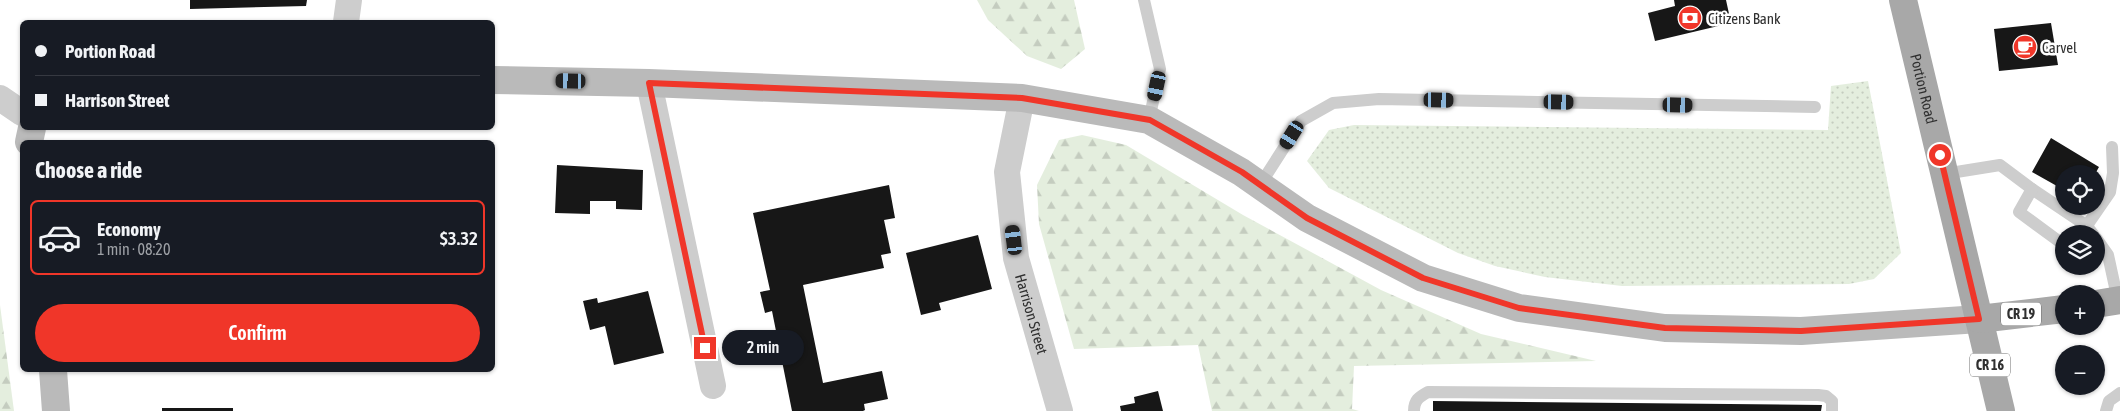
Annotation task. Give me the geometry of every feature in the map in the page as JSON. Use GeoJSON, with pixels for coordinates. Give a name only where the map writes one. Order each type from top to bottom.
{"type":"FeatureCollection","features":[{"type":"Feature","properties":{"kind":"main road","name":"Portion Road"},"geometry":{"type":"LineString","coordinates":[[1903,0],[2001,411]]}},
{"type":"Feature","properties":{"kind":"main road","name":"CR 19"},"geometry":{"type":"LineString","coordinates":[[1979,319],[2055,310]]}},
{"type":"Feature","properties":{"kind":"street"},"geometry":{"type":"LineString","coordinates":[[346,20],[349,0]]}},
{"type":"Feature","properties":{"kind":"street"},"geometry":{"type":"LineString","coordinates":[[495,80],[649,83],[1022,98],[1150,120],[1242,172],[1307,218],[1423,278],[1519,308],[1665,328],[1801,331],[1979,319]]}},
{"type":"Feature","properties":{"kind":"street"},"geometry":{"type":"LineString","coordinates":[[649,83],[713,386]]}},
{"type":"Feature","properties":{"kind":"street"},"geometry":{"type":"LineString","coordinates":[[0,98],[20,112]]}},
{"type":"Feature","properties":{"kind":"street","name":"Harrison Street"},"geometry":{"type":"LineString","coordinates":[[1022,98],[1007,172],[1016,258],[1060,411]]}},
{"type":"Feature","properties":{"kind":"street"},"geometry":{"type":"LineString","coordinates":[[53,372],[56,411]]}},
{"type":"Feature","properties":{"kind":"lane"},"geometry":{"type":"LineString","coordinates":[[1144,0],[1160,69],[1150,120]]}},
{"type":"Feature","properties":{"kind":"lane"},"geometry":{"type":"LineString","coordinates":[[1260,185],[1301,121],[1333,103],[1379,99],[1816,107]]}},
{"type":"Feature","properties":{"kind":"lane"},"geometry":{"type":"LineString","coordinates":[[2091,225],[2110,192],[2113,173],[2112,147]]}},
{"type":"Feature","properties":{"kind":"lane"},"geometry":{"type":"LineString","coordinates":[[1944,174],[2000,164],[2079,225]]}},
{"type":"Feature","properties":{"kind":"lane"},"geometry":{"type":"LineString","coordinates":[[2032,189],[2019,212],[2055,238]]}},
{"type":"Feature","properties":{"kind":"lane"},"geometry":{"type":"LineString","coordinates":[[2105,252],[2108,256],[2112,302]]}},
{"type":"Feature","properties":{"kind":"lane"},"geometry":{"type":"LineString","coordinates":[[1414,411],[1414,404],[1420,396],[1428,392],[1818,395],[1826,396],[1832,401],[1832,411]]}},
{"type":"Feature","properties":{"kind":"lane"},"geometry":{"type":"LineString","coordinates":[[2106,411],[2109,401],[2120,393]]}},
{"type":"Feature","properties":{"kind":"green space"},"geometry":{"type":"Polygon","coordinates":[[[977,0],[1074,0],[1085,49],[1061,69],[1027,56],[988,20],[977,0]]]}},
{"type":"Feature","properties":{"kind":"green space"},"geometry":{"type":"Polygon","coordinates":[[[1868,81],[1901,253],[1874,279],[1849,284],[1622,286],[1545,277],[1495,266],[1458,253],[1329,188],[1307,161],[1329,130],[1354,125],[1828,130],[1831,86],[1868,81]]]}},
{"type":"Feature","properties":{"kind":"green space"},"geometry":{"type":"Polygon","coordinates":[[[1082,135],[1126,145],[1243,215],[1381,290],[1481,334],[1596,361],[1354,366],[1352,409],[1359,411],[1212,411],[1198,345],[1074,349],[1039,224],[1037,185],[1059,140],[1082,135]]]}},
{"type":"Feature","properties":{"kind":"green space"},"geometry":{"type":"Polygon","coordinates":[[[0,305],[14,411],[0,411],[0,305]]]}},
{"type":"Feature","properties":{"kind":"building"},"geometry":{"type":"Polygon","coordinates":[[[190,0],[307,0],[306,6],[190,9],[190,0]]]}},
{"type":"Feature","properties":{"kind":"building","name":"Citizens Bank"},"geometry":{"type":"Polygon","coordinates":[[[1674,0],[1726,0],[1731,23],[1655,41],[1648,13],[1675,6],[1674,0]]]}},
{"type":"Feature","properties":{"kind":"building","name":"Carvel"},"geometry":{"type":"Polygon","coordinates":[[[2051,23],[2058,65],[1999,71],[1994,29],[2051,23]]]}},
{"type":"Feature","properties":{"kind":"building"},"geometry":{"type":"Polygon","coordinates":[[[2051,138],[2096,165],[2055,165],[2055,185],[2032,172],[2051,138]]]}},
{"type":"Feature","properties":{"kind":"building"},"geometry":{"type":"Polygon","coordinates":[[[557,165],[643,170],[642,210],[616,209],[616,201],[590,201],[590,214],[555,213],[557,165]]]}},
{"type":"Feature","properties":{"kind":"building"},"geometry":{"type":"Polygon","coordinates":[[[889,185],[895,218],[884,220],[891,253],[881,255],[884,268],[803,285],[823,383],[882,371],[888,399],[864,404],[865,410],[863,411],[792,411],[772,311],[765,313],[760,292],[770,290],[753,213],[889,185]]]}},
{"type":"Feature","properties":{"kind":"building"},"geometry":{"type":"Polygon","coordinates":[[[978,235],[992,289],[939,303],[941,310],[921,315],[906,253],[978,235]]]}},
{"type":"Feature","properties":{"kind":"building"},"geometry":{"type":"Polygon","coordinates":[[[648,291],[664,353],[614,365],[605,326],[590,330],[583,301],[597,298],[598,303],[648,291]]]}},
{"type":"Feature","properties":{"kind":"building"},"geometry":{"type":"Polygon","coordinates":[[[1158,391],[1163,411],[1121,411],[1120,406],[1135,403],[1134,397],[1158,391]]]}},
{"type":"Feature","properties":{"kind":"building"},"geometry":{"type":"Polygon","coordinates":[[[1433,401],[1822,405],[1821,411],[1433,411],[1433,401]]]}},
{"type":"Feature","properties":{"kind":"building"},"geometry":{"type":"Polygon","coordinates":[[[162,408],[233,408],[233,411],[162,411],[162,408]]]}},
{"type":"Feature","properties":{"kind":"place","name":"Citizens Bank"},"geometry":{"type":"Point","coordinates":[1690,18]}},
{"type":"Feature","properties":{"kind":"place","name":"Carvel"},"geometry":{"type":"Point","coordinates":[2025,47]}},
{"type":"Feature","properties":{"kind":"route"},"geometry":{"type":"LineString","coordinates":[[705,348],[649,83],[1022,98],[1150,120],[1242,172],[1307,218],[1423,278],[1519,308],[1665,328],[1801,331],[1979,319],[1940,155]]}}]}
